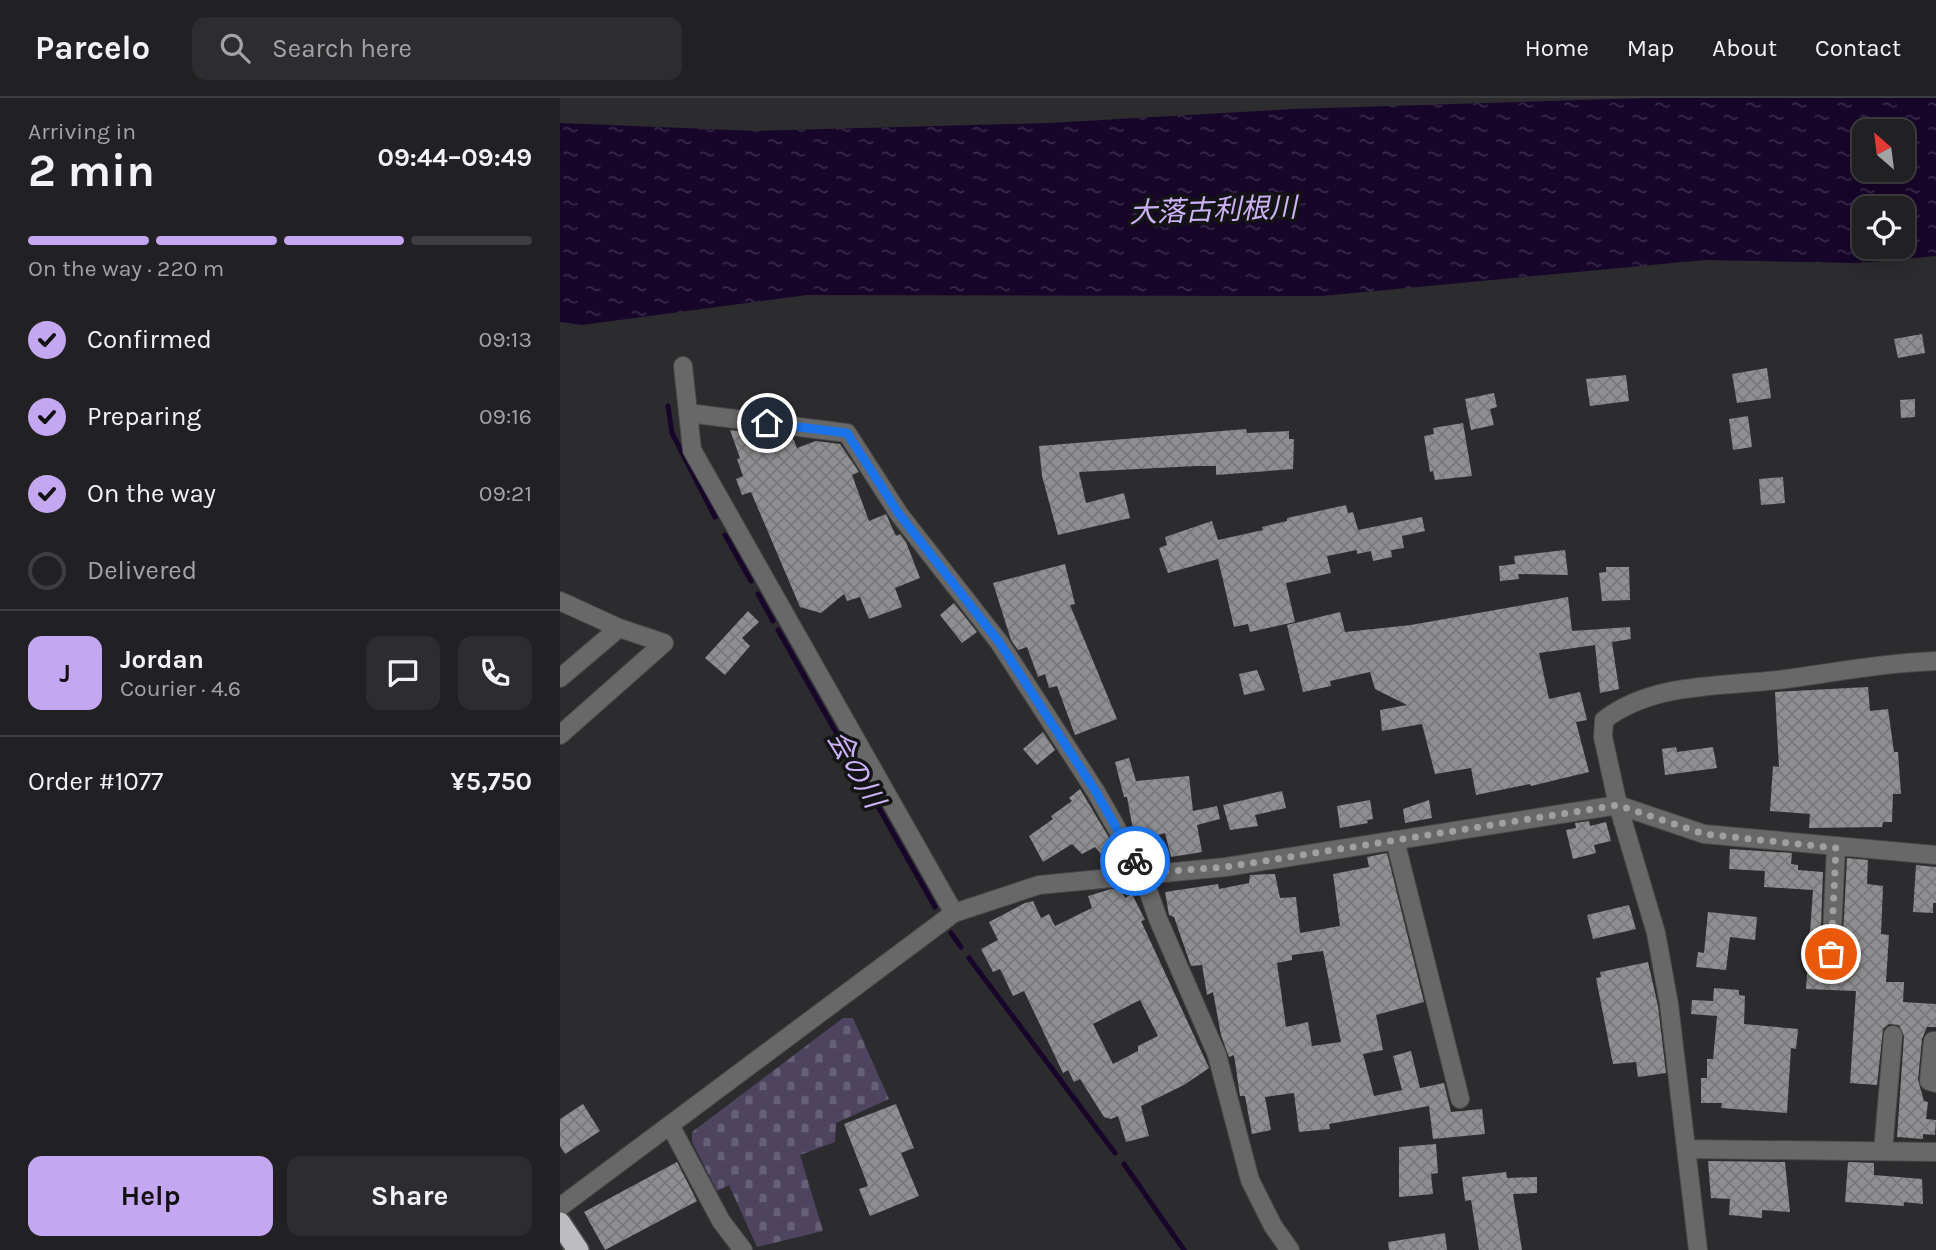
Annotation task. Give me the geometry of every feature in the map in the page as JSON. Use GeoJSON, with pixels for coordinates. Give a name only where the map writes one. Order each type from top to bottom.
{"type":"FeatureCollection","features":[{"type":"Feature","properties":{"kind":"highway"},"geometry":{"type":"LineString","coordinates":[[560,1223],[578,1250]]}},
{"type":"Feature","properties":{"kind":"street"},"geometry":{"type":"LineString","coordinates":[[683,366],[692,450],[954,913]]}},
{"type":"Feature","properties":{"kind":"street"},"geometry":{"type":"LineString","coordinates":[[688,413],[847,433],[899,514],[1004,650],[1096,792],[1142,873],[1157,919],[1217,1055],[1250,1180],[1273,1226],[1290,1250]]}},
{"type":"Feature","properties":{"kind":"street"},"geometry":{"type":"LineString","coordinates":[[560,601],[619,628],[664,643],[560,735]]}},
{"type":"Feature","properties":{"kind":"street"},"geometry":{"type":"LineString","coordinates":[[560,678],[619,628]]}},
{"type":"Feature","properties":{"kind":"street"},"geometry":{"type":"LineString","coordinates":[[1698,1250],[1669,1004],[1656,933],[1618,805],[1603,737],[1604,720],[1618,709],[1651,695],[1936,661]]}},
{"type":"Feature","properties":{"kind":"street"},"geometry":{"type":"LineString","coordinates":[[560,1207],[954,913],[1039,885],[1226,867],[1618,805],[1704,834],[1936,855]]}},
{"type":"Feature","properties":{"kind":"street"},"geometry":{"type":"LineString","coordinates":[[1395,841],[1460,1099]]}},
{"type":"Feature","properties":{"kind":"street"},"geometry":{"type":"LineString","coordinates":[[1831,954],[1836,848]]}},
{"type":"Feature","properties":{"kind":"street"},"geometry":{"type":"LineString","coordinates":[[1883,1151],[1893,1035]]}},
{"type":"Feature","properties":{"kind":"street"},"geometry":{"type":"LineString","coordinates":[[1936,1041],[1933,1041],[1929,1081],[1936,1083]]}},
{"type":"Feature","properties":{"kind":"street"},"geometry":{"type":"LineString","coordinates":[[670,1125],[721,1222],[743,1250]]}},
{"type":"Feature","properties":{"kind":"street"},"geometry":{"type":"LineString","coordinates":[[1686,1149],[1936,1152]]}},
{"type":"Feature","properties":{"kind":"green space"},"geometry":{"type":"Polygon","coordinates":[[[843,1018],[853,1018],[889,1099],[836,1123],[835,1142],[800,1155],[823,1231],[757,1247],[729,1185],[717,1191],[692,1142],[692,1132],[843,1018]]]}},
{"type":"Feature","properties":{"kind":"water","name":"大落古利根川"},"geometry":{"type":"Polygon","coordinates":[[[1649,98],[1936,98],[1936,256],[1915,258],[1915,196],[1852,196],[1852,259],[1903,259],[1858,263],[1705,260],[1322,296],[807,295],[582,325],[560,322],[560,123],[756,131],[1049,123],[1294,109],[1649,98]]]}},
{"type":"Feature","properties":{"kind":"building"},"geometry":{"type":"Polygon","coordinates":[[[1922,334],[1925,353],[1898,358],[1894,339],[1922,334]]]}},
{"type":"Feature","properties":{"kind":"building"},"geometry":{"type":"Polygon","coordinates":[[[1767,368],[1771,398],[1737,403],[1732,374],[1767,368]]]}},
{"type":"Feature","properties":{"kind":"building"},"geometry":{"type":"Polygon","coordinates":[[[1626,375],[1629,401],[1590,406],[1586,379],[1626,375]]]}},
{"type":"Feature","properties":{"kind":"building"},"geometry":{"type":"Polygon","coordinates":[[[1494,393],[1497,407],[1490,409],[1494,425],[1471,430],[1465,399],[1494,393]]]}},
{"type":"Feature","properties":{"kind":"building"},"geometry":{"type":"Polygon","coordinates":[[[1915,399],[1915,417],[1901,418],[1900,400],[1915,399]]]}},
{"type":"Feature","properties":{"kind":"building"},"geometry":{"type":"Polygon","coordinates":[[[1748,416],[1752,447],[1733,450],[1729,419],[1748,416]]]}},
{"type":"Feature","properties":{"kind":"building"},"geometry":{"type":"Polygon","coordinates":[[[1463,423],[1472,476],[1435,480],[1433,471],[1430,472],[1424,436],[1434,434],[1433,428],[1463,423]]]}},
{"type":"Feature","properties":{"kind":"building"},"geometry":{"type":"Polygon","coordinates":[[[1246,429],[1247,433],[1289,431],[1289,439],[1294,439],[1293,469],[1216,475],[1216,466],[1079,472],[1086,503],[1124,493],[1130,518],[1058,535],[1042,476],[1039,446],[1246,429]]]}},
{"type":"Feature","properties":{"kind":"building"},"geometry":{"type":"Polygon","coordinates":[[[730,430],[793,438],[797,448],[816,441],[840,444],[859,472],[852,475],[869,521],[886,514],[896,536],[900,534],[906,542],[920,578],[895,588],[902,607],[869,619],[860,597],[847,601],[844,594],[821,613],[800,607],[751,492],[742,495],[736,479],[743,476],[737,459],[740,458],[730,430]]]}},
{"type":"Feature","properties":{"kind":"building"},"geometry":{"type":"Polygon","coordinates":[[[1783,477],[1785,503],[1761,505],[1759,479],[1783,477]]]}},
{"type":"Feature","properties":{"kind":"building"},"geometry":{"type":"Polygon","coordinates":[[[1346,505],[1348,513],[1353,512],[1358,530],[1422,517],[1425,531],[1402,536],[1404,548],[1391,550],[1392,557],[1373,561],[1371,551],[1357,554],[1357,550],[1327,556],[1331,573],[1286,583],[1295,622],[1250,632],[1248,624],[1234,627],[1218,559],[1168,573],[1159,548],[1167,545],[1165,537],[1212,521],[1218,540],[1263,530],[1262,527],[1287,521],[1287,518],[1346,505]]]}},
{"type":"Feature","properties":{"kind":"building"},"geometry":{"type":"Polygon","coordinates":[[[1565,550],[1568,575],[1518,574],[1519,579],[1500,581],[1499,566],[1515,564],[1514,556],[1565,550]]]}},
{"type":"Feature","properties":{"kind":"building"},"geometry":{"type":"Polygon","coordinates":[[[1065,564],[1075,604],[1070,605],[1117,719],[1075,735],[1057,686],[1049,688],[1045,674],[1038,677],[1027,647],[1018,650],[1011,640],[993,583],[1065,564]]]}},
{"type":"Feature","properties":{"kind":"building"},"geometry":{"type":"Polygon","coordinates":[[[1606,567],[1629,567],[1630,600],[1602,601],[1599,573],[1606,572],[1606,567]]]}},
{"type":"Feature","properties":{"kind":"building"},"geometry":{"type":"Polygon","coordinates":[[[1568,597],[1572,631],[1630,627],[1631,639],[1612,642],[1619,689],[1600,693],[1595,645],[1539,653],[1549,699],[1580,692],[1587,720],[1576,722],[1589,772],[1531,786],[1530,784],[1476,795],[1471,768],[1435,774],[1422,724],[1382,731],[1380,710],[1407,705],[1375,689],[1370,672],[1330,681],[1331,686],[1303,692],[1287,625],[1340,612],[1345,632],[1411,625],[1568,597]]]}},
{"type":"Feature","properties":{"kind":"building"},"geometry":{"type":"Polygon","coordinates":[[[954,603],[977,632],[962,643],[940,615],[954,603]]]}},
{"type":"Feature","properties":{"kind":"building"},"geometry":{"type":"Polygon","coordinates":[[[748,611],[759,622],[742,638],[750,646],[725,675],[705,658],[748,611]]]}},
{"type":"Feature","properties":{"kind":"building"},"geometry":{"type":"Polygon","coordinates":[[[1257,670],[1265,690],[1244,695],[1239,674],[1257,670]]]}},
{"type":"Feature","properties":{"kind":"building"},"geometry":{"type":"Polygon","coordinates":[[[1868,687],[1870,711],[1888,709],[1894,752],[1898,752],[1901,794],[1893,794],[1892,822],[1883,822],[1882,827],[1809,828],[1810,814],[1770,811],[1773,766],[1779,767],[1775,692],[1868,687]]]}},
{"type":"Feature","properties":{"kind":"building"},"geometry":{"type":"Polygon","coordinates":[[[1043,732],[1055,750],[1037,765],[1023,749],[1043,732]]]}},
{"type":"Feature","properties":{"kind":"building"},"geometry":{"type":"Polygon","coordinates":[[[1676,747],[1677,752],[1713,747],[1717,768],[1665,775],[1662,749],[1676,747]]]}},
{"type":"Feature","properties":{"kind":"building"},"geometry":{"type":"Polygon","coordinates":[[[1129,758],[1136,781],[1189,776],[1193,811],[1217,806],[1220,819],[1197,825],[1202,852],[1171,857],[1165,833],[1140,840],[1138,833],[1134,835],[1127,797],[1124,797],[1115,762],[1129,758]]]}},
{"type":"Feature","properties":{"kind":"building"},"geometry":{"type":"Polygon","coordinates":[[[1080,789],[1114,846],[1101,854],[1095,847],[1082,854],[1072,844],[1043,862],[1029,836],[1053,819],[1051,816],[1072,801],[1069,798],[1080,789]]]}},
{"type":"Feature","properties":{"kind":"building"},"geometry":{"type":"Polygon","coordinates":[[[1282,791],[1286,808],[1255,815],[1258,826],[1230,830],[1223,805],[1282,791]]]}},
{"type":"Feature","properties":{"kind":"building"},"geometry":{"type":"Polygon","coordinates":[[[1370,800],[1373,819],[1367,820],[1368,823],[1340,828],[1337,806],[1370,800]]]}},
{"type":"Feature","properties":{"kind":"building"},"geometry":{"type":"Polygon","coordinates":[[[1429,800],[1432,818],[1405,823],[1403,809],[1429,800]]]}},
{"type":"Feature","properties":{"kind":"building"},"geometry":{"type":"Polygon","coordinates":[[[1589,821],[1590,826],[1606,822],[1611,841],[1594,845],[1596,853],[1573,859],[1566,830],[1576,828],[1575,823],[1589,821]]]}},
{"type":"Feature","properties":{"kind":"building"},"geometry":{"type":"Polygon","coordinates":[[[1730,849],[1792,853],[1791,864],[1798,865],[1798,870],[1823,872],[1820,954],[1821,961],[1830,966],[1837,965],[1842,956],[1847,858],[1868,860],[1867,884],[1883,886],[1881,934],[1889,935],[1886,982],[1904,982],[1903,1002],[1936,1004],[1936,1027],[1927,1027],[1922,1039],[1918,1080],[1924,1101],[1928,1102],[1926,1119],[1936,1120],[1935,1135],[1923,1134],[1923,1139],[1897,1137],[1904,1036],[1899,1025],[1889,1024],[1883,1029],[1877,1085],[1850,1083],[1856,991],[1806,989],[1813,890],[1764,887],[1765,871],[1729,869],[1730,849]]]}},
{"type":"Feature","properties":{"kind":"building"},"geometry":{"type":"Polygon","coordinates":[[[1387,853],[1424,1002],[1376,1015],[1383,1050],[1363,1054],[1374,1096],[1402,1090],[1393,1056],[1411,1051],[1420,1088],[1444,1083],[1451,1112],[1482,1109],[1485,1134],[1433,1139],[1429,1106],[1329,1124],[1330,1129],[1299,1132],[1294,1093],[1265,1097],[1271,1130],[1252,1134],[1245,1096],[1240,1096],[1234,1055],[1229,1057],[1221,1035],[1213,992],[1207,995],[1202,965],[1191,966],[1174,917],[1169,915],[1165,892],[1218,884],[1219,889],[1249,883],[1250,875],[1275,874],[1280,898],[1296,897],[1300,933],[1340,926],[1333,874],[1369,867],[1367,857],[1387,853]],[[1323,951],[1292,955],[1292,960],[1277,963],[1286,1027],[1308,1022],[1312,1046],[1341,1042],[1323,951]]]}},
{"type":"Feature","properties":{"kind":"building"},"geometry":{"type":"Polygon","coordinates":[[[1916,865],[1936,867],[1936,903],[1933,903],[1933,913],[1913,912],[1916,865]]]}},
{"type":"Feature","properties":{"kind":"building"},"geometry":{"type":"Polygon","coordinates":[[[1111,889],[1120,889],[1125,898],[1132,894],[1145,920],[1141,921],[1209,1068],[1184,1085],[1141,1106],[1149,1136],[1126,1142],[1118,1116],[1111,1119],[1104,1117],[1080,1079],[1074,1082],[1068,1070],[1063,1073],[1024,991],[1013,996],[1000,969],[993,972],[981,949],[998,940],[989,922],[1025,903],[1033,901],[1041,918],[1049,914],[1055,926],[1092,908],[1088,896],[1111,889]],[[1140,1000],[1093,1024],[1113,1064],[1138,1051],[1138,1046],[1158,1036],[1140,1000]]]}},
{"type":"Feature","properties":{"kind":"building"},"geometry":{"type":"Polygon","coordinates":[[[1629,905],[1636,929],[1593,939],[1587,915],[1629,905]]]}},
{"type":"Feature","properties":{"kind":"building"},"geometry":{"type":"Polygon","coordinates":[[[1708,912],[1757,917],[1755,940],[1730,937],[1726,970],[1696,967],[1698,952],[1704,953],[1708,912]]]}},
{"type":"Feature","properties":{"kind":"building"},"geometry":{"type":"Polygon","coordinates":[[[1648,962],[1658,1006],[1666,1073],[1638,1077],[1636,1062],[1613,1064],[1596,978],[1601,977],[1600,972],[1648,962]]]}},
{"type":"Feature","properties":{"kind":"building"},"geometry":{"type":"Polygon","coordinates":[[[1714,988],[1739,990],[1739,995],[1745,996],[1744,1024],[1798,1029],[1796,1049],[1791,1048],[1787,1113],[1721,1108],[1722,1103],[1701,1103],[1701,1078],[1707,1078],[1707,1059],[1713,1059],[1717,1016],[1691,1014],[1692,1000],[1713,1001],[1714,988]]]}},
{"type":"Feature","properties":{"kind":"building"},"geometry":{"type":"Polygon","coordinates":[[[583,1104],[600,1131],[565,1154],[560,1146],[560,1119],[583,1104]]]}},
{"type":"Feature","properties":{"kind":"building"},"geometry":{"type":"Polygon","coordinates":[[[896,1104],[914,1148],[901,1153],[919,1196],[870,1216],[859,1189],[868,1186],[844,1124],[896,1104]]]}},
{"type":"Feature","properties":{"kind":"building"},"geometry":{"type":"Polygon","coordinates":[[[1436,1144],[1438,1173],[1431,1174],[1433,1194],[1399,1197],[1399,1147],[1436,1144]]]}},
{"type":"Feature","properties":{"kind":"building"},"geometry":{"type":"Polygon","coordinates":[[[1708,1161],[1785,1162],[1790,1212],[1762,1210],[1762,1218],[1729,1215],[1730,1199],[1711,1198],[1708,1161]]]}},
{"type":"Feature","properties":{"kind":"building"},"geometry":{"type":"Polygon","coordinates":[[[677,1162],[697,1201],[605,1250],[584,1212],[677,1162]]]}},
{"type":"Feature","properties":{"kind":"building"},"geometry":{"type":"Polygon","coordinates":[[[1848,1162],[1874,1163],[1874,1175],[1922,1179],[1923,1204],[1904,1202],[1904,1206],[1845,1202],[1848,1162]]]}},
{"type":"Feature","properties":{"kind":"building"},"geometry":{"type":"Polygon","coordinates":[[[1506,1172],[1507,1178],[1537,1177],[1537,1193],[1513,1194],[1522,1250],[1479,1250],[1471,1200],[1465,1201],[1462,1177],[1506,1172]]]}},
{"type":"Feature","properties":{"kind":"building"},"geometry":{"type":"Polygon","coordinates":[[[1445,1233],[1447,1250],[1389,1250],[1388,1242],[1445,1233]]]}},
{"type":"Feature","properties":{"kind":"waterway","name":"会の川"},"geometry":{"type":"LineString","coordinates":[[668,406],[672,433],[715,517]]}},
{"type":"Feature","properties":{"kind":"waterway","name":"会の川"},"geometry":{"type":"LineString","coordinates":[[725,535],[751,581]]}},
{"type":"Feature","properties":{"kind":"waterway","name":"会の川"},"geometry":{"type":"LineString","coordinates":[[758,594],[773,621]]}},
{"type":"Feature","properties":{"kind":"waterway","name":"会の川"},"geometry":{"type":"LineString","coordinates":[[778,630],[935,907]]}},
{"type":"Feature","properties":{"kind":"waterway","name":"会の川"},"geometry":{"type":"LineString","coordinates":[[951,933],[961,947]]}},
{"type":"Feature","properties":{"kind":"waterway","name":"会の川"},"geometry":{"type":"LineString","coordinates":[[969,958],[1115,1153]]}},
{"type":"Feature","properties":{"kind":"waterway","name":"会の川"},"geometry":{"type":"LineString","coordinates":[[1124,1164],[1184,1250]]}},
{"type":"Feature","properties":{"kind":"way so far"},"geometry":{"type":"LineString","coordinates":[[1135,861],[1142,873],[1226,867],[1618,805],[1704,834],[1836,848],[1831,954]]}},
{"type":"Feature","properties":{"kind":"route"},"geometry":{"type":"LineString","coordinates":[[767,423],[847,433],[899,514],[999,642],[1096,792],[1135,861]]}}]}
